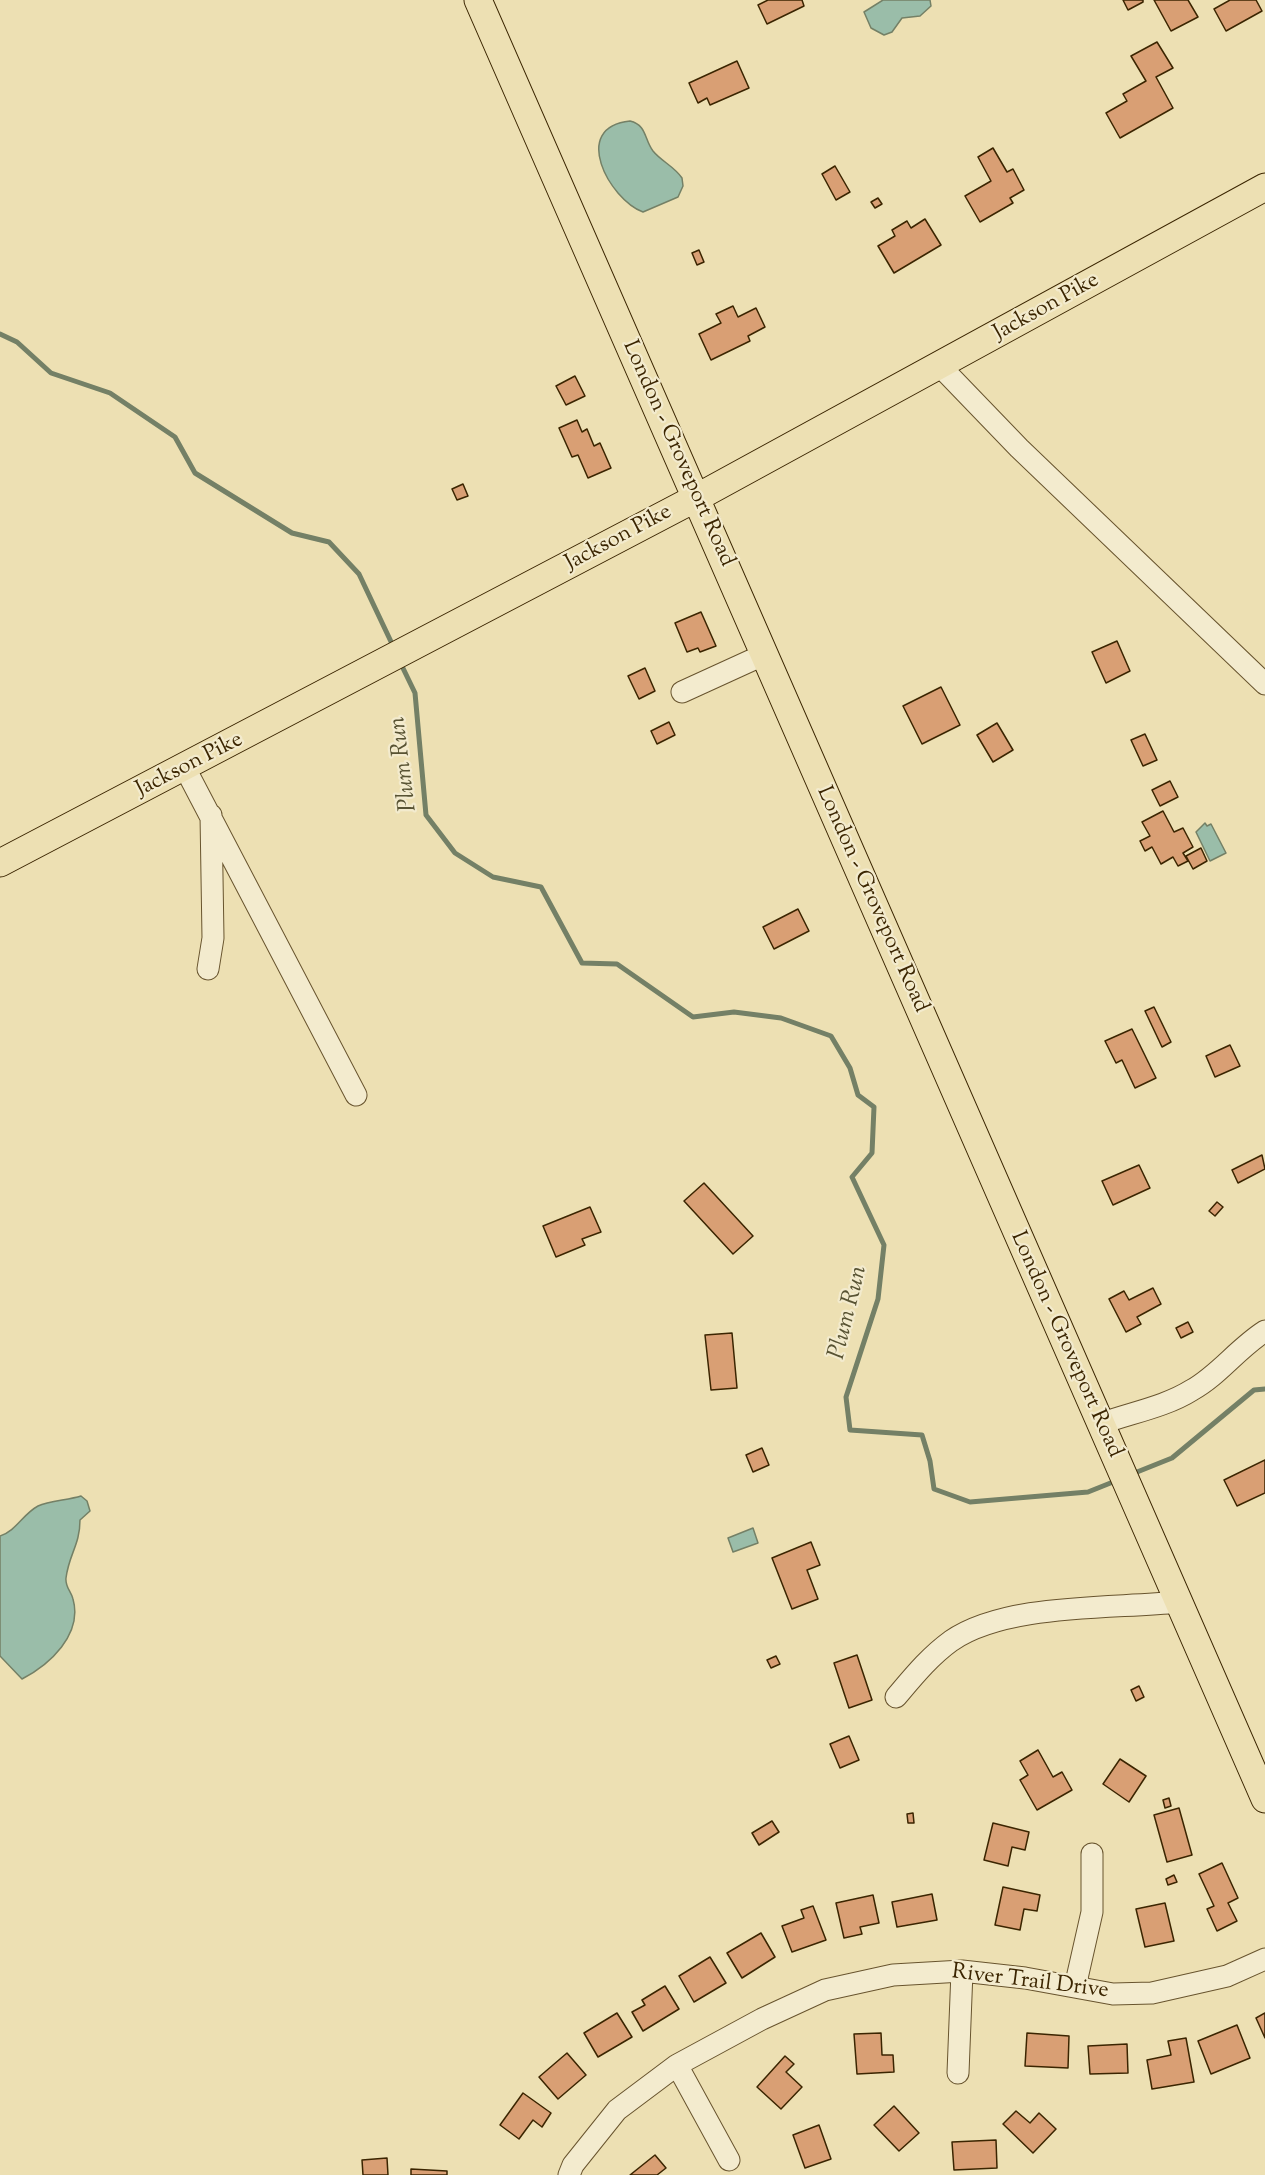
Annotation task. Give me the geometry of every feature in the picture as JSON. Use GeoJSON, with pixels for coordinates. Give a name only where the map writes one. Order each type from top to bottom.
{"type":"FeatureCollection","features":[{"type":"Feature","properties":{"kind":"main road","name":"London - Groveport Road"},"geometry":{"type":"LineString","coordinates":[[478,0],[1265,1799]]}},
{"type":"Feature","properties":{"kind":"main road","name":"Jackson Pike"},"geometry":{"type":"LineString","coordinates":[[0,863],[363,675],[696,498],[1265,187]]}},
{"type":"Feature","properties":{"kind":"street"},"geometry":{"type":"LineString","coordinates":[[940,366],[1028,456],[1265,684]]}},
{"type":"Feature","properties":{"kind":"street"},"geometry":{"type":"LineString","coordinates":[[682,692],[764,655]]}},
{"type":"Feature","properties":{"kind":"street"},"geometry":{"type":"LineString","coordinates":[[185,768],[356,1095]]}},
{"type":"Feature","properties":{"kind":"street"},"geometry":{"type":"LineString","coordinates":[[208,969],[213,938],[211,814]]}},
{"type":"Feature","properties":{"kind":"street"},"geometry":{"type":"LineString","coordinates":[[1102,1430],[1193,1390],[1212,1377],[1232,1355],[1265,1331]]}},
{"type":"Feature","properties":{"kind":"street"},"geometry":{"type":"LineString","coordinates":[[896,1696],[929,1659],[952,1640],[982,1625],[1017,1616],[1076,1609],[1178,1602]]}},
{"type":"Feature","properties":{"kind":"street"},"geometry":{"type":"LineString","coordinates":[[1075,1987],[1092,1912],[1092,1854]]}},
{"type":"Feature","properties":{"kind":"street","name":"River Trail Drive"},"geometry":{"type":"LineString","coordinates":[[568,2175],[573,2164],[617,2110],[677,2065],[762,2019],[825,1990],[892,1975],[962,1971],[1025,1978],[1113,1994],[1152,1993],[1227,1976],[1265,1959]]}},
{"type":"Feature","properties":{"kind":"street"},"geometry":{"type":"LineString","coordinates":[[958,2073],[962,1971]]}},
{"type":"Feature","properties":{"kind":"street"},"geometry":{"type":"LineString","coordinates":[[677,2065],[729,2160]]}},
{"type":"Feature","properties":{"kind":"shaded area"},"geometry":{"type":"Polygon","coordinates":[[[883,0],[930,0],[931,6],[920,16],[902,18],[892,32],[884,35],[871,28],[864,12],[883,0]]]}},
{"type":"Feature","properties":{"kind":"shaded area"},"geometry":{"type":"Polygon","coordinates":[[[630,121],[640,126],[653,151],[682,178],[683,186],[678,197],[643,212],[630,205],[618,193],[601,164],[599,149],[602,136],[612,126],[630,121]]]}},
{"type":"Feature","properties":{"kind":"shaded area"},"geometry":{"type":"Polygon","coordinates":[[[1205,823],[1207,826],[1211,824],[1226,853],[1210,861],[1196,832],[1205,823]]]}},
{"type":"Feature","properties":{"kind":"shaded area"},"geometry":{"type":"Polygon","coordinates":[[[81,1496],[87,1501],[90,1511],[80,1520],[80,1529],[66,1578],[75,1612],[73,1625],[53,1657],[22,1679],[0,1656],[0,1536],[6,1534],[38,1506],[81,1496]]]}},
{"type":"Feature","properties":{"kind":"shaded area"},"geometry":{"type":"Polygon","coordinates":[[[753,1528],[758,1543],[733,1552],[728,1538],[753,1528]]]}},
{"type":"Feature","properties":{"kind":"building"},"geometry":{"type":"Polygon","coordinates":[[[768,0],[802,0],[804,6],[767,24],[758,5],[768,0]]]}},
{"type":"Feature","properties":{"kind":"building"},"geometry":{"type":"Polygon","coordinates":[[[1123,0],[1143,0],[1143,2],[1128,10],[1123,0]]]}},
{"type":"Feature","properties":{"kind":"building"},"geometry":{"type":"Polygon","coordinates":[[[1154,0],[1188,0],[1198,17],[1171,31],[1154,0]]]}},
{"type":"Feature","properties":{"kind":"building"},"geometry":{"type":"Polygon","coordinates":[[[1230,0],[1256,0],[1262,11],[1226,31],[1214,9],[1230,0]]]}},
{"type":"Feature","properties":{"kind":"building"},"geometry":{"type":"Polygon","coordinates":[[[1157,42],[1173,68],[1156,77],[1173,108],[1120,138],[1106,113],[1127,101],[1123,94],[1146,81],[1131,56],[1157,42]]]}},
{"type":"Feature","properties":{"kind":"building"},"geometry":{"type":"Polygon","coordinates":[[[737,61],[749,88],[710,105],[707,98],[698,103],[689,83],[737,61]]]}},
{"type":"Feature","properties":{"kind":"building"},"geometry":{"type":"Polygon","coordinates":[[[993,148],[1007,172],[1013,169],[1024,190],[1010,198],[1013,203],[980,222],[965,196],[991,181],[978,157],[993,148]]]}},
{"type":"Feature","properties":{"kind":"building"},"geometry":{"type":"Polygon","coordinates":[[[835,166],[850,192],[836,200],[822,174],[835,166]]]}},
{"type":"Feature","properties":{"kind":"building"},"geometry":{"type":"Polygon","coordinates":[[[878,198],[882,204],[875,208],[871,202],[878,198]]]}},
{"type":"Feature","properties":{"kind":"building"},"geometry":{"type":"Polygon","coordinates":[[[925,219],[941,245],[894,273],[878,246],[895,236],[892,230],[907,221],[911,228],[925,219]]]}},
{"type":"Feature","properties":{"kind":"building"},"geometry":{"type":"Polygon","coordinates":[[[699,250],[704,262],[697,265],[692,253],[699,250]]]}},
{"type":"Feature","properties":{"kind":"building"},"geometry":{"type":"Polygon","coordinates":[[[733,306],[738,317],[756,308],[765,327],[748,336],[750,341],[711,360],[699,334],[721,323],[716,314],[733,306]]]}},
{"type":"Feature","properties":{"kind":"building"},"geometry":{"type":"Polygon","coordinates":[[[575,376],[585,396],[566,405],[556,386],[575,376]]]}},
{"type":"Feature","properties":{"kind":"building"},"geometry":{"type":"Polygon","coordinates":[[[577,420],[582,432],[587,429],[594,446],[600,443],[611,468],[588,478],[578,455],[572,457],[559,428],[577,420]]]}},
{"type":"Feature","properties":{"kind":"building"},"geometry":{"type":"Polygon","coordinates":[[[463,484],[468,496],[457,500],[452,489],[463,484]]]}},
{"type":"Feature","properties":{"kind":"building"},"geometry":{"type":"Polygon","coordinates":[[[701,612],[716,646],[700,652],[698,648],[687,652],[675,623],[701,612]]]}},
{"type":"Feature","properties":{"kind":"building"},"geometry":{"type":"Polygon","coordinates":[[[1117,641],[1130,671],[1106,683],[1092,652],[1117,641]]]}},
{"type":"Feature","properties":{"kind":"building"},"geometry":{"type":"Polygon","coordinates":[[[645,668],[655,691],[639,699],[628,676],[645,668]]]}},
{"type":"Feature","properties":{"kind":"building"},"geometry":{"type":"Polygon","coordinates":[[[941,687],[960,725],[922,744],[903,706],[941,687]]]}},
{"type":"Feature","properties":{"kind":"building"},"geometry":{"type":"Polygon","coordinates":[[[669,722],[675,735],[657,744],[651,731],[669,722]]]}},
{"type":"Feature","properties":{"kind":"building"},"geometry":{"type":"Polygon","coordinates":[[[997,723],[1013,750],[993,762],[977,735],[997,723]]]}},
{"type":"Feature","properties":{"kind":"building"},"geometry":{"type":"Polygon","coordinates":[[[1145,734],[1157,760],[1143,766],[1131,740],[1145,734]]]}},
{"type":"Feature","properties":{"kind":"building"},"geometry":{"type":"Polygon","coordinates":[[[1170,781],[1178,797],[1160,806],[1152,790],[1170,781]]]}},
{"type":"Feature","properties":{"kind":"building"},"geometry":{"type":"Polygon","coordinates":[[[1163,811],[1174,832],[1183,828],[1193,847],[1183,853],[1188,861],[1178,866],[1173,857],[1161,864],[1152,847],[1145,851],[1140,841],[1150,836],[1142,822],[1163,811]]]}},
{"type":"Feature","properties":{"kind":"building"},"geometry":{"type":"Polygon","coordinates":[[[1201,848],[1207,861],[1193,869],[1186,856],[1201,848]]]}},
{"type":"Feature","properties":{"kind":"building"},"geometry":{"type":"Polygon","coordinates":[[[798,909],[809,931],[774,949],[763,927],[798,909]]]}},
{"type":"Feature","properties":{"kind":"building"},"geometry":{"type":"Polygon","coordinates":[[[1154,1007],[1171,1042],[1162,1047],[1145,1011],[1154,1007]]]}},
{"type":"Feature","properties":{"kind":"building"},"geometry":{"type":"Polygon","coordinates":[[[1132,1029],[1156,1078],[1135,1088],[1122,1060],[1116,1063],[1105,1041],[1132,1029]]]}},
{"type":"Feature","properties":{"kind":"building"},"geometry":{"type":"Polygon","coordinates":[[[1230,1045],[1240,1066],[1215,1077],[1206,1056],[1230,1045]]]}},
{"type":"Feature","properties":{"kind":"building"},"geometry":{"type":"Polygon","coordinates":[[[1262,1155],[1265,1169],[1238,1183],[1232,1170],[1262,1155]]]}},
{"type":"Feature","properties":{"kind":"building"},"geometry":{"type":"Polygon","coordinates":[[[1139,1165],[1150,1188],[1113,1205],[1102,1181],[1139,1165]]]}},
{"type":"Feature","properties":{"kind":"building"},"geometry":{"type":"Polygon","coordinates":[[[704,1183],[753,1236],[733,1254],[684,1201],[704,1183]]]}},
{"type":"Feature","properties":{"kind":"building"},"geometry":{"type":"Polygon","coordinates":[[[1217,1202],[1223,1207],[1215,1216],[1209,1211],[1217,1202]]]}},
{"type":"Feature","properties":{"kind":"building"},"geometry":{"type":"Polygon","coordinates":[[[590,1207],[601,1232],[582,1239],[585,1245],[556,1257],[543,1226],[590,1207]]]}},
{"type":"Feature","properties":{"kind":"building"},"geometry":{"type":"Polygon","coordinates":[[[1153,1288],[1161,1304],[1137,1317],[1141,1324],[1126,1332],[1109,1299],[1124,1291],[1129,1300],[1153,1288]]]}},
{"type":"Feature","properties":{"kind":"building"},"geometry":{"type":"Polygon","coordinates":[[[1188,1322],[1193,1332],[1181,1338],[1176,1328],[1188,1322]]]}},
{"type":"Feature","properties":{"kind":"building"},"geometry":{"type":"Polygon","coordinates":[[[732,1333],[737,1388],[711,1390],[705,1335],[732,1333]]]}},
{"type":"Feature","properties":{"kind":"building"},"geometry":{"type":"Polygon","coordinates":[[[762,1448],[769,1465],[753,1472],[746,1455],[762,1448]]]}},
{"type":"Feature","properties":{"kind":"building"},"geometry":{"type":"Polygon","coordinates":[[[1265,1460],[1265,1493],[1237,1506],[1224,1480],[1265,1460]]]}},
{"type":"Feature","properties":{"kind":"building"},"geometry":{"type":"Polygon","coordinates":[[[811,1542],[820,1565],[807,1570],[818,1599],[792,1609],[772,1558],[811,1542]]]}},
{"type":"Feature","properties":{"kind":"building"},"geometry":{"type":"Polygon","coordinates":[[[857,1655],[872,1700],[849,1708],[834,1663],[857,1655]]]}},
{"type":"Feature","properties":{"kind":"building"},"geometry":{"type":"Polygon","coordinates":[[[776,1656],[780,1664],[771,1668],[767,1660],[776,1656]]]}},
{"type":"Feature","properties":{"kind":"building"},"geometry":{"type":"Polygon","coordinates":[[[1139,1686],[1144,1697],[1136,1701],[1131,1690],[1139,1686]]]}},
{"type":"Feature","properties":{"kind":"building"},"geometry":{"type":"Polygon","coordinates":[[[849,1736],[859,1760],[840,1768],[830,1744],[849,1736]]]}},
{"type":"Feature","properties":{"kind":"building"},"geometry":{"type":"Polygon","coordinates":[[[1038,1750],[1053,1777],[1062,1772],[1072,1790],[1037,1810],[1020,1780],[1028,1775],[1020,1761],[1038,1750]]]}},
{"type":"Feature","properties":{"kind":"building"},"geometry":{"type":"Polygon","coordinates":[[[1120,1759],[1146,1776],[1129,1802],[1103,1784],[1120,1759]]]}},
{"type":"Feature","properties":{"kind":"building"},"geometry":{"type":"Polygon","coordinates":[[[1169,1798],[1171,1806],[1165,1808],[1163,1800],[1169,1798]]]}},
{"type":"Feature","properties":{"kind":"building"},"geometry":{"type":"Polygon","coordinates":[[[1179,1808],[1192,1855],[1167,1862],[1154,1815],[1179,1808]]]}},
{"type":"Feature","properties":{"kind":"building"},"geometry":{"type":"Polygon","coordinates":[[[913,1813],[914,1823],[908,1823],[907,1814],[913,1813]]]}},
{"type":"Feature","properties":{"kind":"building"},"geometry":{"type":"Polygon","coordinates":[[[772,1821],[779,1832],[759,1845],[752,1833],[772,1821]]]}},
{"type":"Feature","properties":{"kind":"building"},"geometry":{"type":"Polygon","coordinates":[[[993,1823],[1029,1832],[1025,1850],[1012,1847],[1008,1866],[984,1860],[993,1823]]]}},
{"type":"Feature","properties":{"kind":"building"},"geometry":{"type":"Polygon","coordinates":[[[1222,1863],[1238,1898],[1228,1903],[1237,1921],[1217,1931],[1207,1909],[1214,1906],[1199,1874],[1222,1863]]]}},
{"type":"Feature","properties":{"kind":"building"},"geometry":{"type":"Polygon","coordinates":[[[1174,1875],[1177,1882],[1168,1885],[1166,1879],[1174,1875]]]}},
{"type":"Feature","properties":{"kind":"building"},"geometry":{"type":"Polygon","coordinates":[[[1003,1887],[1040,1895],[1037,1911],[1024,1909],[1020,1930],[995,1925],[1003,1887]]]}},
{"type":"Feature","properties":{"kind":"building"},"geometry":{"type":"Polygon","coordinates":[[[932,1894],[937,1920],[897,1927],[892,1902],[932,1894]]]}},
{"type":"Feature","properties":{"kind":"building"},"geometry":{"type":"Polygon","coordinates":[[[873,1895],[879,1923],[860,1927],[862,1934],[844,1938],[836,1903],[873,1895]]]}},
{"type":"Feature","properties":{"kind":"building"},"geometry":{"type":"Polygon","coordinates":[[[1165,1903],[1174,1941],[1145,1947],[1136,1909],[1165,1903]]]}},
{"type":"Feature","properties":{"kind":"building"},"geometry":{"type":"Polygon","coordinates":[[[813,1906],[826,1940],[792,1952],[782,1926],[804,1918],[801,1910],[813,1906]]]}},
{"type":"Feature","properties":{"kind":"building"},"geometry":{"type":"Polygon","coordinates":[[[761,1933],[775,1957],[742,1978],[727,1953],[761,1933]]]}},
{"type":"Feature","properties":{"kind":"building"},"geometry":{"type":"Polygon","coordinates":[[[710,1957],[726,1983],[694,2002],[679,1976],[710,1957]]]}},
{"type":"Feature","properties":{"kind":"building"},"geometry":{"type":"Polygon","coordinates":[[[665,1986],[679,2009],[643,2031],[632,2012],[645,2005],[642,2000],[665,1986]]]}},
{"type":"Feature","properties":{"kind":"building"},"geometry":{"type":"Polygon","coordinates":[[[617,2013],[632,2037],[598,2057],[584,2033],[617,2013]]]}},
{"type":"Feature","properties":{"kind":"building"},"geometry":{"type":"Polygon","coordinates":[[[1265,2013],[1265,2038],[1256,2018],[1265,2013]]]}},
{"type":"Feature","properties":{"kind":"building"},"geometry":{"type":"Polygon","coordinates":[[[1237,2025],[1250,2058],[1211,2074],[1198,2041],[1237,2025]]]}},
{"type":"Feature","properties":{"kind":"building"},"geometry":{"type":"Polygon","coordinates":[[[881,2033],[882,2055],[893,2055],[894,2072],[857,2074],[854,2034],[881,2033]]]}},
{"type":"Feature","properties":{"kind":"building"},"geometry":{"type":"Polygon","coordinates":[[[1027,2033],[1069,2036],[1068,2068],[1025,2066],[1027,2033]]]}},
{"type":"Feature","properties":{"kind":"building"},"geometry":{"type":"Polygon","coordinates":[[[1186,2038],[1194,2082],[1152,2089],[1147,2060],[1171,2055],[1168,2041],[1186,2038]]]}},
{"type":"Feature","properties":{"kind":"building"},"geometry":{"type":"Polygon","coordinates":[[[1127,2044],[1128,2073],[1090,2074],[1088,2046],[1127,2044]]]}},
{"type":"Feature","properties":{"kind":"building"},"geometry":{"type":"Polygon","coordinates":[[[567,2053],[586,2075],[558,2099],[539,2077],[567,2053]]]}},
{"type":"Feature","properties":{"kind":"building"},"geometry":{"type":"Polygon","coordinates":[[[785,2056],[794,2064],[786,2072],[802,2087],[781,2109],[757,2087],[785,2056]]]}},
{"type":"Feature","properties":{"kind":"building"},"geometry":{"type":"Polygon","coordinates":[[[523,2093],[551,2113],[542,2127],[533,2120],[519,2139],[500,2125],[523,2093]]]}},
{"type":"Feature","properties":{"kind":"building"},"geometry":{"type":"Polygon","coordinates":[[[894,2106],[919,2133],[899,2151],[874,2125],[894,2106]]]}},
{"type":"Feature","properties":{"kind":"building"},"geometry":{"type":"Polygon","coordinates":[[[1016,2111],[1030,2123],[1039,2113],[1056,2129],[1033,2153],[1003,2124],[1016,2111]]]}},
{"type":"Feature","properties":{"kind":"building"},"geometry":{"type":"Polygon","coordinates":[[[819,2125],[831,2159],[805,2168],[793,2135],[819,2125]]]}},
{"type":"Feature","properties":{"kind":"building"},"geometry":{"type":"Polygon","coordinates":[[[996,2140],[997,2168],[954,2170],[952,2142],[996,2140]]]}},
{"type":"Feature","properties":{"kind":"building"},"geometry":{"type":"Polygon","coordinates":[[[655,2155],[666,2168],[657,2175],[630,2175],[655,2155]]]}},
{"type":"Feature","properties":{"kind":"building"},"geometry":{"type":"Polygon","coordinates":[[[387,2158],[388,2175],[363,2175],[362,2160],[387,2158]]]}},
{"type":"Feature","properties":{"kind":"building"},"geometry":{"type":"Polygon","coordinates":[[[411,2169],[447,2171],[447,2175],[411,2175],[411,2169]]]}},
{"type":"Feature","properties":{"kind":"waterway","name":"Plum Run"},"geometry":{"type":"LineString","coordinates":[[0,334],[17,342],[51,373],[110,393],[175,437],[195,473],[292,533],[329,542],[359,574],[394,648]]}},
{"type":"Feature","properties":{"kind":"waterway","name":"Plum Run"},"geometry":{"type":"LineString","coordinates":[[400,662],[415,693],[426,815],[455,853],[493,877],[541,887],[582,963],[617,964],[693,1017],[734,1012],[781,1018],[831,1036],[850,1068],[858,1095],[874,1107],[872,1153],[852,1177],[884,1245],[878,1299],[846,1397],[850,1430],[922,1435],[930,1461],[934,1489],[970,1502],[1088,1492],[1118,1480]]}},
{"type":"Feature","properties":{"kind":"waterway","name":"Plum Run"},"geometry":{"type":"LineString","coordinates":[[1132,1474],[1172,1458],[1254,1390],[1265,1389]]}}]}
